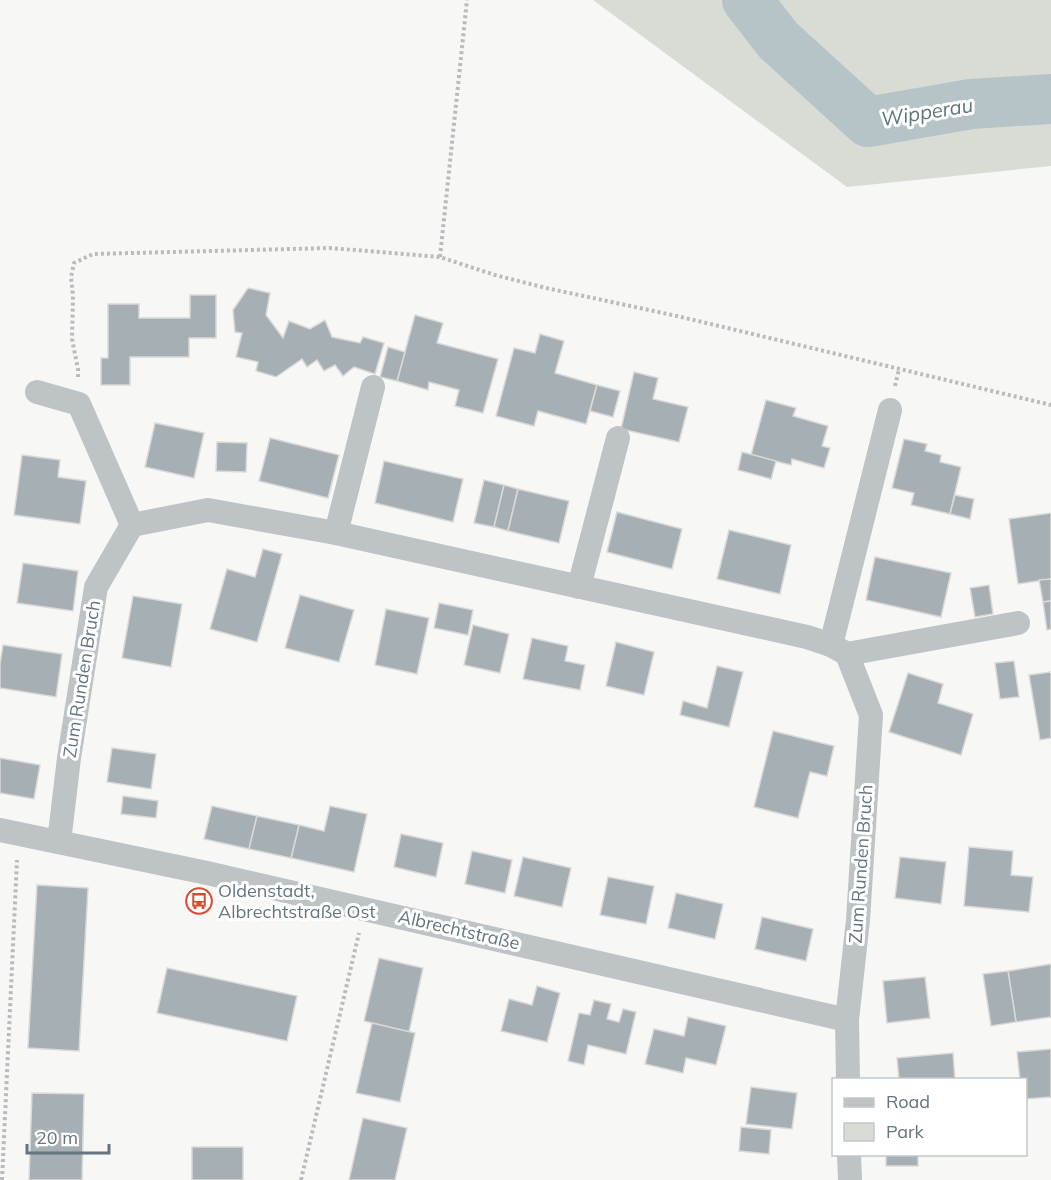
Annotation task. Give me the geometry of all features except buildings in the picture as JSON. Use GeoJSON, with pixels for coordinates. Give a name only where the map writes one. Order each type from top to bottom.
{"type":"FeatureCollection","features":[{"type":"Feature","properties":{"kind":"street"},"geometry":{"type":"LineString","coordinates":[[336,533],[373,387]]}},
{"type":"Feature","properties":{"kind":"street"},"geometry":{"type":"LineString","coordinates":[[37,392],[79,404],[132,525],[208,510],[336,533],[807,638],[839,650],[1018,623]]}},
{"type":"Feature","properties":{"kind":"street"},"geometry":{"type":"LineString","coordinates":[[839,650],[890,410]]}},
{"type":"Feature","properties":{"kind":"street"},"geometry":{"type":"LineString","coordinates":[[579,587],[618,438]]}},
{"type":"Feature","properties":{"kind":"street","name":"Zum Runden Bruch"},"geometry":{"type":"LineString","coordinates":[[59,842],[69,758],[96,586],[132,525]]}},
{"type":"Feature","properties":{"kind":"street","name":"Zum Runden Bruch"},"geometry":{"type":"LineString","coordinates":[[839,650],[871,715],[858,909],[847,1020],[848,1078]]}},
{"type":"Feature","properties":{"kind":"street","name":"Albrechtstraße"},"geometry":{"type":"LineString","coordinates":[[9,832],[207,873],[847,1020]]}},
{"type":"Feature","properties":{"kind":"street"},"geometry":{"type":"LineString","coordinates":[[849,1156],[850,1180]]}},
{"type":"Feature","properties":{"kind":"path"},"geometry":{"type":"LineString","coordinates":[[440,257],[467,0]]}},
{"type":"Feature","properties":{"kind":"path"},"geometry":{"type":"LineString","coordinates":[[79,404],[78,369],[72,339],[71,277],[74,263],[93,254],[330,248],[440,257],[495,275],[546,288],[677,316],[1051,405]]}},
{"type":"Feature","properties":{"kind":"path"},"geometry":{"type":"LineString","coordinates":[[2,1180],[9,832]]}},
{"type":"Feature","properties":{"kind":"path"},"geometry":{"type":"LineString","coordinates":[[300,1180],[365,909]]}},
{"type":"Feature","properties":{"kind":"green space"},"geometry":{"type":"Polygon","coordinates":[[[593,0],[1051,0],[1051,166],[847,187],[593,0]]]}},
{"type":"Feature","properties":{"kind":"waterway","name":"Wipperau"},"geometry":{"type":"LineString","coordinates":[[747,0],[778,40],[868,122],[971,104],[1051,99]]}},
{"type":"Feature","properties":{"kind":"place","name":"Oldenstadt, Albrechtstraße Ost"},"geometry":{"type":"Point","coordinates":[199,901]}}]}
